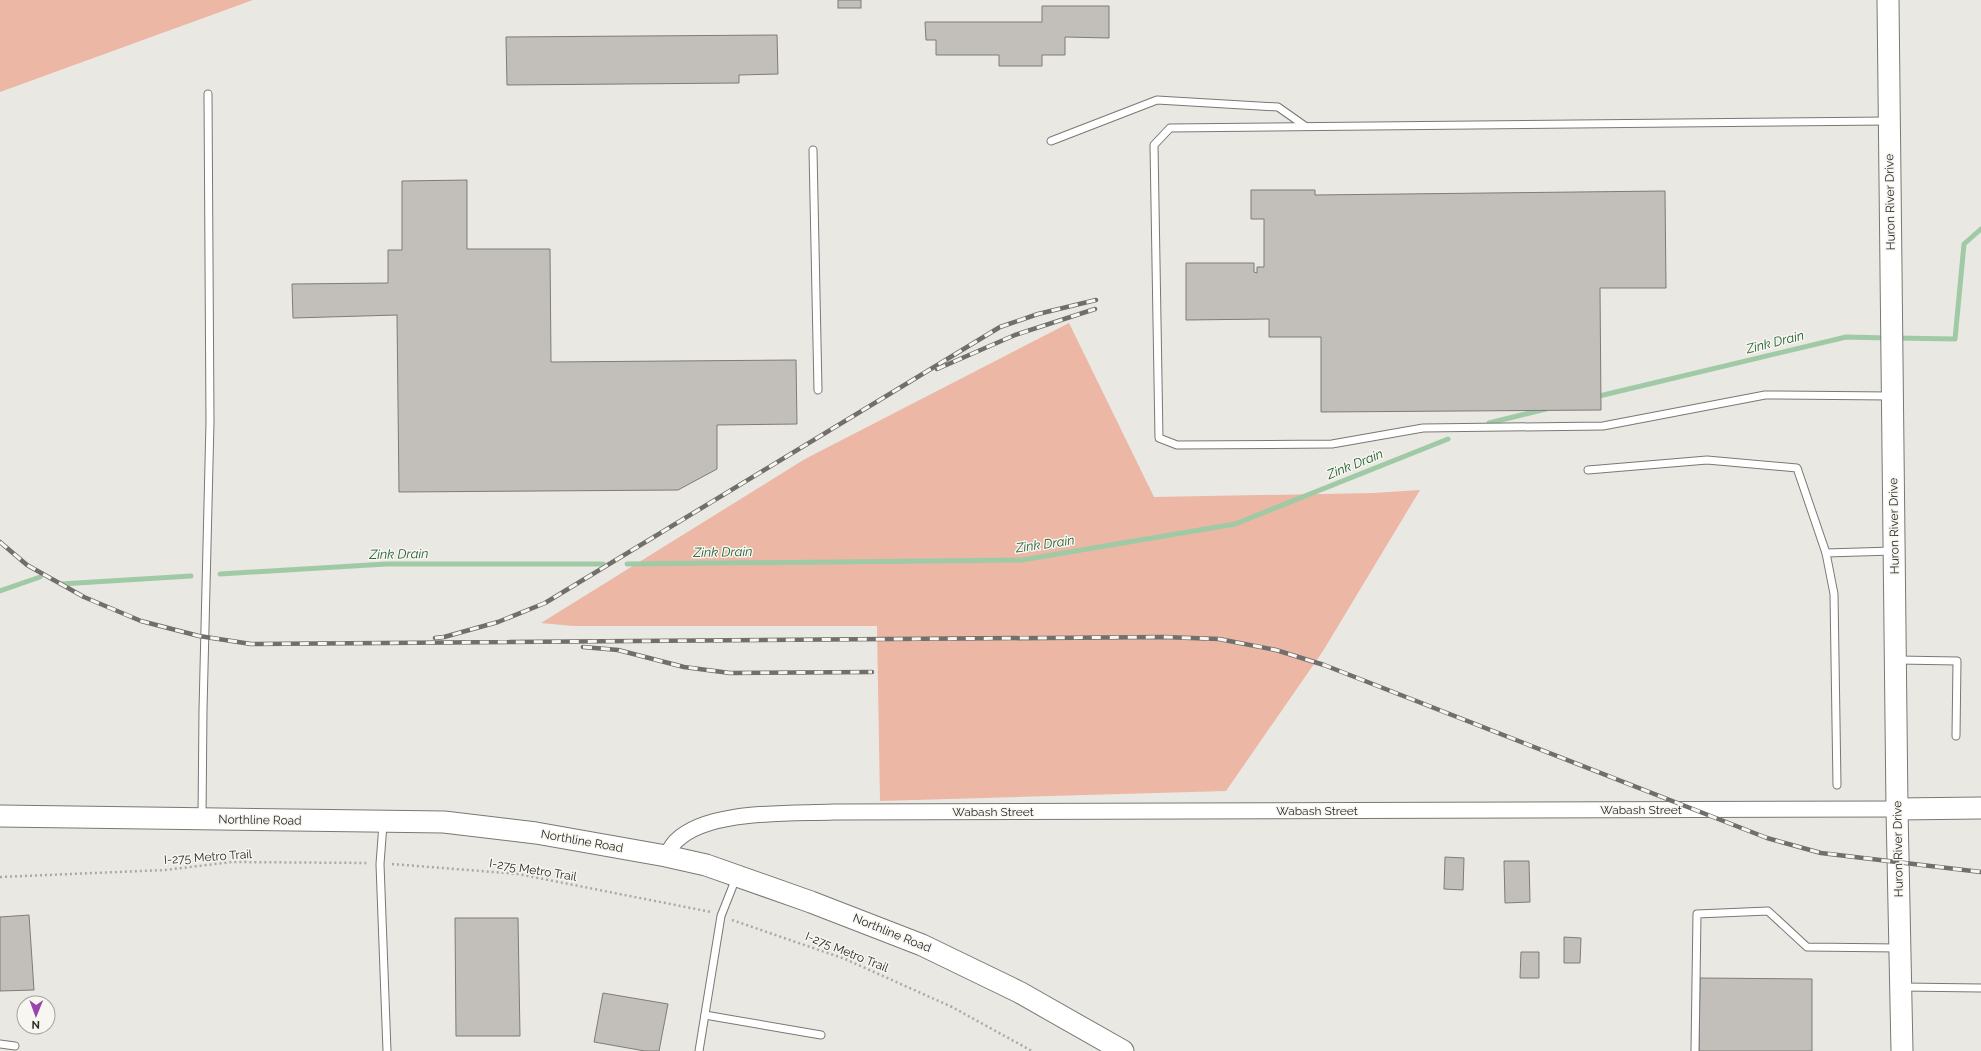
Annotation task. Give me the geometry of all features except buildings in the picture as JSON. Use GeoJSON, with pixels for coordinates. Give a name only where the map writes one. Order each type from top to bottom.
{"type":"FeatureCollection","features":[{"type":"Feature","properties":{"kind":"street","name":"Huron River Drive"},"geometry":{"type":"LineString","coordinates":[[1888,0],[1897,809],[1902,986],[1902,1051]]}},
{"type":"Feature","properties":{"kind":"street","name":"Wabash Street"},"geometry":{"type":"LineString","coordinates":[[666,856],[677,841],[697,828],[728,818],[833,812],[1981,808]]}},
{"type":"Feature","properties":{"kind":"street","name":"Northline Road"},"geometry":{"type":"LineString","coordinates":[[0,816],[444,822],[536,833],[666,856],[706,865],[811,902],[922,945],[1019,992],[1123,1051]]}},
{"type":"Feature","properties":{"kind":"lane"},"geometry":{"type":"LineString","coordinates":[[202,819],[202,710],[210,422],[208,94]]}},
{"type":"Feature","properties":{"kind":"lane"},"geometry":{"type":"LineString","coordinates":[[1051,141],[1157,100],[1278,107],[1306,126]]}},
{"type":"Feature","properties":{"kind":"lane"},"geometry":{"type":"LineString","coordinates":[[1889,121],[1170,128],[1154,144],[1159,438],[1177,445],[1332,444],[1423,428],[1603,426],[1765,395],[1892,396]]}},
{"type":"Feature","properties":{"kind":"lane"},"geometry":{"type":"LineString","coordinates":[[813,150],[818,390]]}},
{"type":"Feature","properties":{"kind":"lane"},"geometry":{"type":"LineString","coordinates":[[1588,470],[1707,460],[1796,468],[1826,552],[1834,594],[1837,785]]}},
{"type":"Feature","properties":{"kind":"lane"},"geometry":{"type":"LineString","coordinates":[[1826,552],[1895,551]]}},
{"type":"Feature","properties":{"kind":"lane"},"geometry":{"type":"LineString","coordinates":[[1896,660],[1957,661],[1956,736]]}},
{"type":"Feature","properties":{"kind":"lane"},"geometry":{"type":"LineString","coordinates":[[383,822],[380,864],[386,1051]]}},
{"type":"Feature","properties":{"kind":"lane"},"geometry":{"type":"LineString","coordinates":[[699,1051],[721,916],[737,876]]}},
{"type":"Feature","properties":{"kind":"lane"},"geometry":{"type":"LineString","coordinates":[[1695,1051],[1697,914],[1768,911],[1807,947],[1900,948]]}},
{"type":"Feature","properties":{"kind":"lane"},"geometry":{"type":"LineString","coordinates":[[1902,986],[1981,988]]}},
{"type":"Feature","properties":{"kind":"lane"},"geometry":{"type":"LineString","coordinates":[[705,1015],[821,1035]]}},
{"type":"Feature","properties":{"kind":"lane"},"geometry":{"type":"LineString","coordinates":[[0,1044],[15,1046]]}},
{"type":"Feature","properties":{"kind":"path","name":"I-275 Metro Trail"},"geometry":{"type":"LineString","coordinates":[[0,877],[165,870],[232,862],[380,864],[518,874],[706,911],[846,959],[952,1007],[1032,1051]]}},
{"type":"Feature","properties":{"kind":"shaded area"},"geometry":{"type":"Polygon","coordinates":[[[0,0],[253,0],[0,92],[0,0]]]}},
{"type":"Feature","properties":{"kind":"shaded area"},"geometry":{"type":"Polygon","coordinates":[[[1069,323],[1154,497],[1373,493],[1420,490],[1323,651],[1226,791],[880,801],[877,626],[573,626],[541,623],[805,459],[1069,323]]]}},
{"type":"Feature","properties":{"kind":"waterway","name":"Zink Drain"},"geometry":{"type":"LineString","coordinates":[[1896,338],[1955,339],[1964,244],[1981,229]]}},
{"type":"Feature","properties":{"kind":"waterway","name":"Zink Drain"},"geometry":{"type":"LineString","coordinates":[[1595,397],[1846,337],[1888,338]]}},
{"type":"Feature","properties":{"kind":"waterway","name":"Zink Drain"},"geometry":{"type":"LineString","coordinates":[[1489,423],[1546,409]]}},
{"type":"Feature","properties":{"kind":"waterway","name":"Zink Drain"},"geometry":{"type":"LineString","coordinates":[[627,564],[1022,560],[1235,524],[1448,439]]}},
{"type":"Feature","properties":{"kind":"waterway","name":"Zink Drain"},"geometry":{"type":"LineString","coordinates":[[220,574],[386,564],[603,564]]}},
{"type":"Feature","properties":{"kind":"waterway","name":"Zink Drain"},"geometry":{"type":"LineString","coordinates":[[61,584],[191,576]]}},
{"type":"Feature","properties":{"kind":"waterway","name":"Zink Drain"},"geometry":{"type":"LineString","coordinates":[[0,591],[40,577]]}},
{"type":"Feature","properties":{"kind":"railway"},"geometry":{"type":"LineString","coordinates":[[435,638],[444,637],[498,622],[545,603],[1000,327],[1038,314],[1096,300]]}},
{"type":"Feature","properties":{"kind":"railway"},"geometry":{"type":"LineString","coordinates":[[937,369],[1015,335],[1095,309]]}},
{"type":"Feature","properties":{"kind":"railway"},"geometry":{"type":"LineString","coordinates":[[0,542],[27,565],[84,597],[141,621],[199,636],[251,644],[1163,637],[1219,639],[1276,650],[1324,665],[1767,838],[1821,853],[1981,872]]}},
{"type":"Feature","properties":{"kind":"railway"},"geometry":{"type":"LineString","coordinates":[[583,647],[618,650],[684,667],[730,673],[872,672]]}}]}
